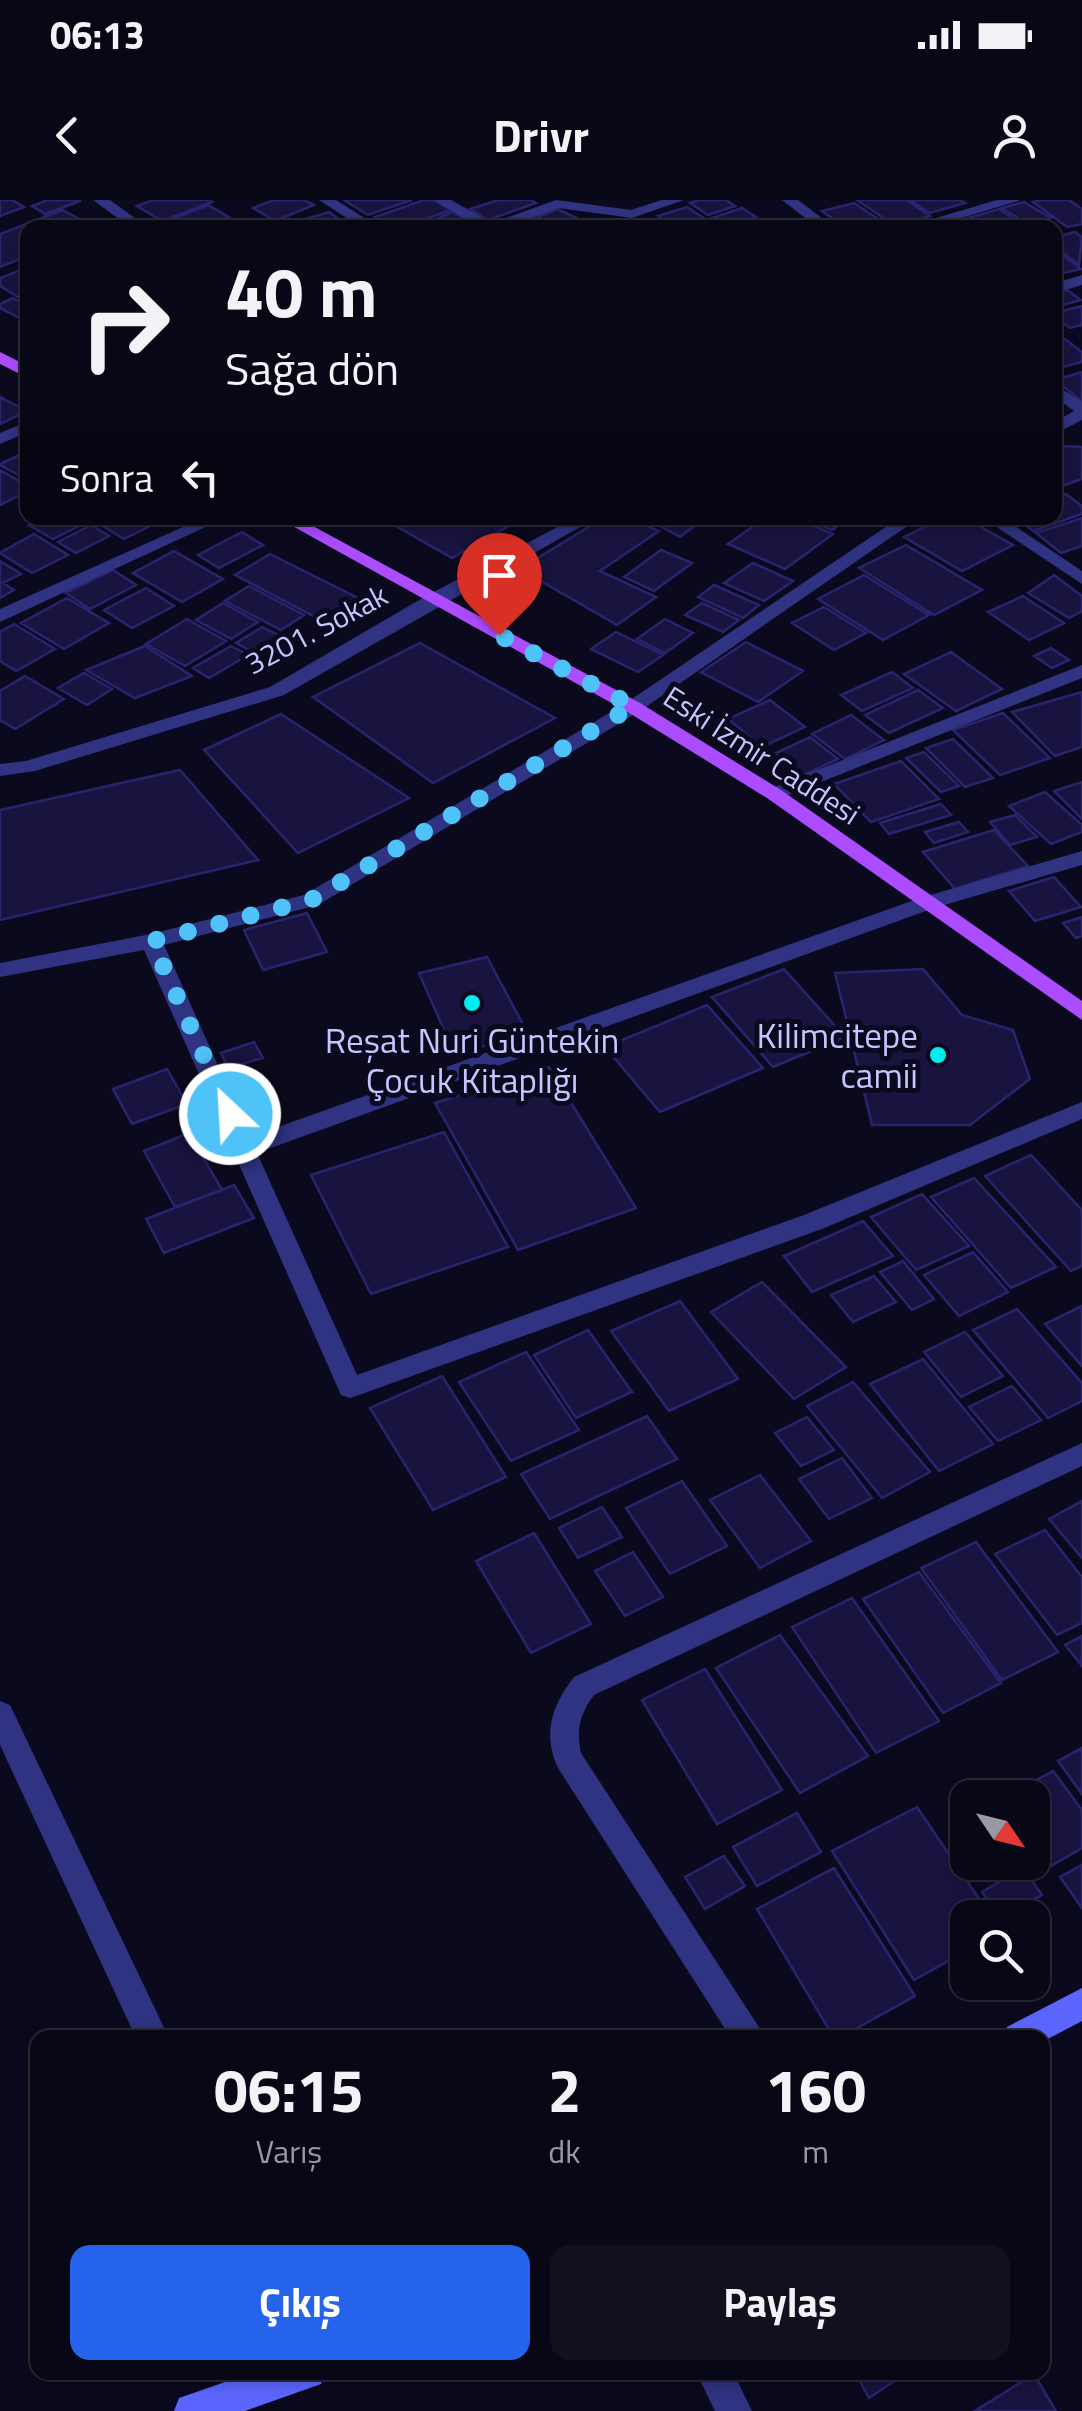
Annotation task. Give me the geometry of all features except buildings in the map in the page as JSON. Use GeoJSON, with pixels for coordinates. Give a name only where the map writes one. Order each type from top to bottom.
{"type":"FeatureCollection","features":[{"type":"Feature","properties":{"kind":"main road","name":"Eski İzmir Caddesi"},"geometry":{"type":"LineString","coordinates":[[298,525],[633,706],[774,794],[1082,1012]]}},
{"type":"Feature","properties":{"kind":"main road"},"geometry":{"type":"LineString","coordinates":[[1033,2030],[1082,2004]]}},
{"type":"Feature","properties":{"kind":"main road"},"geometry":{"type":"LineString","coordinates":[[192,2411],[285,2380]]}},
{"type":"Feature","properties":{"kind":"street"},"geometry":{"type":"LineString","coordinates":[[100,200],[130,220]]}},
{"type":"Feature","properties":{"kind":"street"},"geometry":{"type":"LineString","coordinates":[[326,200],[360,220]]}},
{"type":"Feature","properties":{"kind":"street"},"geometry":{"type":"LineString","coordinates":[[441,200],[477,220]]}},
{"type":"Feature","properties":{"kind":"street"},"geometry":{"type":"LineString","coordinates":[[510,220],[554,202],[632,214],[677,200]]}},
{"type":"Feature","properties":{"kind":"street"},"geometry":{"type":"LineString","coordinates":[[789,200],[817,220]]}},
{"type":"Feature","properties":{"kind":"street"},"geometry":{"type":"LineString","coordinates":[[939,220],[1014,200]]}},
{"type":"Feature","properties":{"kind":"street"},"geometry":{"type":"LineString","coordinates":[[1062,396],[1082,412]]}},
{"type":"Feature","properties":{"kind":"street"},"geometry":{"type":"LineString","coordinates":[[0,616],[201,525]]}},
{"type":"Feature","properties":{"kind":"street","name":"3201. Sokak"},"geometry":{"type":"LineString","coordinates":[[0,770],[28,767],[277,691],[432,600],[574,525]]}},
{"type":"Feature","properties":{"kind":"street"},"geometry":{"type":"LineString","coordinates":[[0,970],[152,941],[311,900],[633,706],[900,525]]}},
{"type":"Feature","properties":{"kind":"street"},"geometry":{"type":"LineString","coordinates":[[1002,525],[1082,579]]}},
{"type":"Feature","properties":{"kind":"street"},"geometry":{"type":"LineString","coordinates":[[774,794],[1082,671]]}},
{"type":"Feature","properties":{"kind":"street"},"geometry":{"type":"LineString","coordinates":[[246,1148],[927,902],[1082,858]]}},
{"type":"Feature","properties":{"kind":"street"},"geometry":{"type":"LineString","coordinates":[[152,941],[350,1388],[813,1222],[1082,1110]]}},
{"type":"Feature","properties":{"kind":"street"},"geometry":{"type":"LineString","coordinates":[[745,2030],[568,1758],[562,1727],[569,1704],[584,1686],[1082,1454]]}},
{"type":"Feature","properties":{"kind":"street"},"geometry":{"type":"LineString","coordinates":[[0,1714],[149,2030]]}},
{"type":"Feature","properties":{"kind":"street"},"geometry":{"type":"LineString","coordinates":[[717,2380],[734,2411]]}},
{"type":"Feature","properties":{"kind":"place","name":"Reşat Nuri Güntekin Çocuk Kitaplığı"},"geometry":{"type":"Point","coordinates":[472,1003]}},
{"type":"Feature","properties":{"kind":"place","name":"Kilimcitepe camii"},"geometry":{"type":"Point","coordinates":[938,1055]}},
{"type":"Feature","properties":{"kind":"route"},"geometry":{"type":"LineString","coordinates":[[230,1114],[152,941],[311,900],[633,706],[499,635]]}}]}
